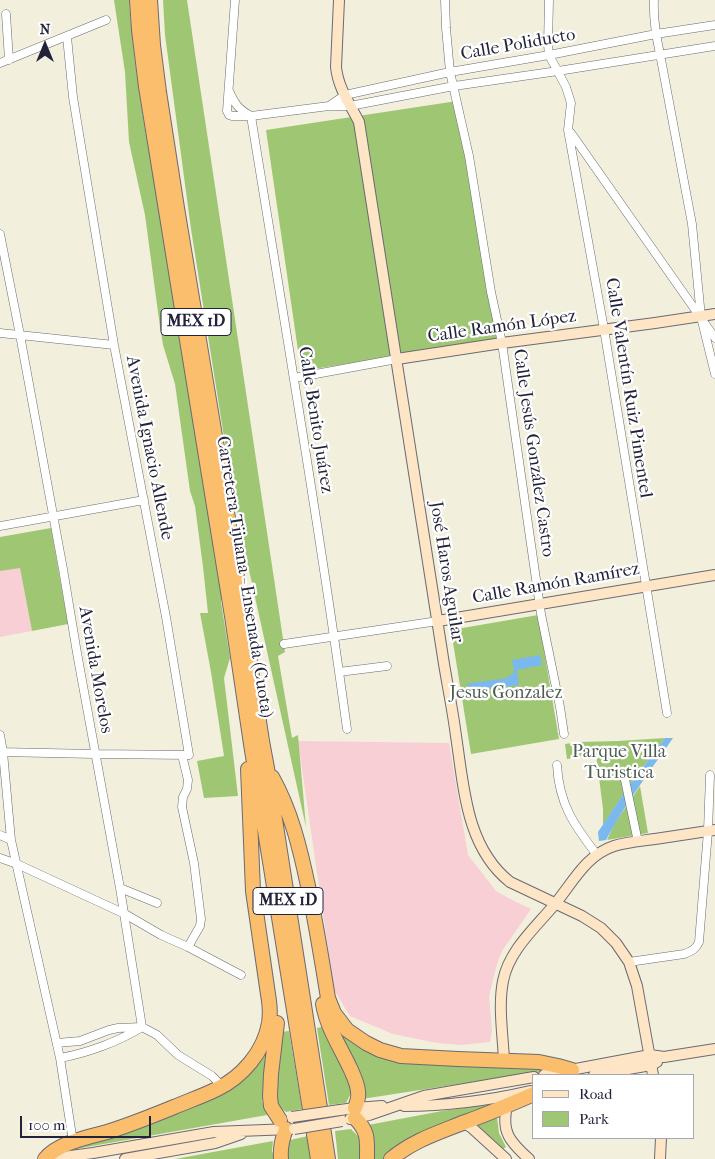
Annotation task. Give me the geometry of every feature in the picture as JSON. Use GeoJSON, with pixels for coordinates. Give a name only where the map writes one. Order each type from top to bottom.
{"type":"FeatureCollection","features":[{"type":"Feature","properties":{"kind":"highway","name":"Carretera Tijuana - Ensenada (Cuota)"},"geometry":{"type":"LineString","coordinates":[[150,0],[159,92],[328,1159]]}},
{"type":"Feature","properties":{"kind":"highway","name":"Carretera Tijuana - Ensenada (Cuota)"},"geometry":{"type":"LineString","coordinates":[[137,3],[146,86],[192,377],[231,606],[251,744],[318,1159]]}},
{"type":"Feature","properties":{"kind":"highway"},"geometry":{"type":"LineString","coordinates":[[47,1159],[52,1152],[74,1142],[126,1126],[217,1089],[234,1079],[250,1064],[266,1035],[269,1024],[269,1001],[256,917],[252,875],[248,774],[251,744]]}},
{"type":"Feature","properties":{"kind":"highway"},"geometry":{"type":"LineString","coordinates":[[267,768],[292,821],[304,864],[328,998],[334,1013],[347,1030],[380,1050],[400,1056],[539,1062],[572,1070]]}},
{"type":"Feature","properties":{"kind":"highway"},"geometry":{"type":"LineString","coordinates":[[292,821],[294,851],[324,1011],[330,1028],[356,1082],[358,1093],[351,1116],[366,1131],[367,1159]]}},
{"type":"Feature","properties":{"kind":"highway"},"geometry":{"type":"LineString","coordinates":[[252,852],[276,997],[277,1016],[271,1074],[271,1106],[288,1124],[282,1140],[281,1159]]}},
{"type":"Feature","properties":{"kind":"highway"},"geometry":{"type":"LineString","coordinates":[[392,1159],[408,1146],[421,1139],[507,1106],[532,1093]]}},
{"type":"Feature","properties":{"kind":"street"},"geometry":{"type":"LineString","coordinates":[[235,0],[228,91],[235,105],[251,116]]}},
{"type":"Feature","properties":{"kind":"street","name":"José Haros Aguilar"},"geometry":{"type":"LineString","coordinates":[[339,0],[337,77],[359,122],[464,791],[470,818],[478,841],[500,874],[510,882],[582,916],[601,928],[616,943],[629,962],[637,986],[652,1065]]}},
{"type":"Feature","properties":{"kind":"street","name":"Calle Jesús González Castro"},"geometry":{"type":"LineString","coordinates":[[445,0],[450,72],[469,156],[491,292],[502,343],[539,604],[564,734]]}},
{"type":"Feature","properties":{"kind":"street"},"geometry":{"type":"LineString","coordinates":[[549,0],[549,55]]}},
{"type":"Feature","properties":{"kind":"street"},"geometry":{"type":"LineString","coordinates":[[654,0],[653,14],[656,34],[692,224],[701,316],[715,374]]}},
{"type":"Feature","properties":{"kind":"street"},"geometry":{"type":"LineString","coordinates":[[6,14],[9,60]]}},
{"type":"Feature","properties":{"kind":"street"},"geometry":{"type":"LineString","coordinates":[[0,63],[106,20]]}},
{"type":"Feature","properties":{"kind":"street","name":"Calle Poliducto"},"geometry":{"type":"LineString","coordinates":[[329,106],[345,95],[450,72],[715,25]]}},
{"type":"Feature","properties":{"kind":"street","name":"Avenida Ignacio Allende"},"geometry":{"type":"LineString","coordinates":[[66,37],[81,146],[114,345],[166,617],[186,755],[188,780],[182,807],[194,863],[201,919],[200,926],[188,947]]}},
{"type":"Feature","properties":{"kind":"street","name":"Calle Poliducto"},"geometry":{"type":"LineString","coordinates":[[228,91],[227,111],[229,114],[232,116],[251,116],[329,106],[350,106],[454,86],[715,46]]}},
{"type":"Feature","properties":{"kind":"street","name":"Calle Valentín Ruiz Pimentel"},"geometry":{"type":"LineString","coordinates":[[549,55],[566,87],[571,102],[568,130],[604,329],[666,713]]}},
{"type":"Feature","properties":{"kind":"street","name":"Calle Benito Juárez"},"geometry":{"type":"LineString","coordinates":[[251,116],[294,378],[347,729]]}},
{"type":"Feature","properties":{"kind":"street"},"geometry":{"type":"LineString","coordinates":[[568,130],[715,338]]}},
{"type":"Feature","properties":{"kind":"street","name":"Avenida Morelos"},"geometry":{"type":"LineString","coordinates":[[0,234],[125,914],[142,1027]]}},
{"type":"Feature","properties":{"kind":"street","name":"Calle Ramón López"},"geometry":{"type":"LineString","coordinates":[[294,378],[397,359],[502,343],[715,314]]}},
{"type":"Feature","properties":{"kind":"street"},"geometry":{"type":"LineString","coordinates":[[0,333],[114,345]]}},
{"type":"Feature","properties":{"kind":"street"},"geometry":{"type":"LineString","coordinates":[[0,526],[144,500]]}},
{"type":"Feature","properties":{"kind":"street","name":"Calle Ramón Ramírez"},"geometry":{"type":"LineString","coordinates":[[284,644],[438,621],[715,575]]}},
{"type":"Feature","properties":{"kind":"street"},"geometry":{"type":"LineString","coordinates":[[339,672],[386,666]]}},
{"type":"Feature","properties":{"kind":"street"},"geometry":{"type":"LineString","coordinates":[[0,736],[11,840],[57,1043],[74,1142]]}},
{"type":"Feature","properties":{"kind":"street"},"geometry":{"type":"LineString","coordinates":[[2,752],[186,755]]}},
{"type":"Feature","properties":{"kind":"street"},"geometry":{"type":"LineString","coordinates":[[557,765],[566,808],[578,830],[597,855]]}},
{"type":"Feature","properties":{"kind":"street"},"geometry":{"type":"LineString","coordinates":[[624,775],[638,842]]}},
{"type":"Feature","properties":{"kind":"street"},"geometry":{"type":"LineString","coordinates":[[629,962],[684,954],[690,952],[698,945],[711,830],[710,775]]}},
{"type":"Feature","properties":{"kind":"street"},"geometry":{"type":"LineString","coordinates":[[504,1061],[501,999],[503,980],[517,950],[582,868],[597,855],[613,846],[711,830]]}},
{"type":"Feature","properties":{"kind":"street"},"geometry":{"type":"LineString","coordinates":[[0,835],[11,840]]}},
{"type":"Feature","properties":{"kind":"street"},"geometry":{"type":"LineString","coordinates":[[0,858],[125,914],[241,975]]}},
{"type":"Feature","properties":{"kind":"street"},"geometry":{"type":"LineString","coordinates":[[120,888],[157,904]]}},
{"type":"Feature","properties":{"kind":"street"},"geometry":{"type":"LineString","coordinates":[[57,1043],[80,1042],[118,1028],[142,1027],[157,1035],[178,1055],[212,1076],[222,1086]]}},
{"type":"Feature","properties":{"kind":"street"},"geometry":{"type":"LineString","coordinates":[[60,1058],[76,1055],[128,1036],[142,1027]]}},
{"type":"Feature","properties":{"kind":"street"},"geometry":{"type":"LineString","coordinates":[[600,1074],[652,1065],[664,1057],[715,1049]]}},
{"type":"Feature","properties":{"kind":"street"},"geometry":{"type":"LineString","coordinates":[[550,1074],[572,1070],[652,1065]]}},
{"type":"Feature","properties":{"kind":"street"},"geometry":{"type":"LineString","coordinates":[[125,1159],[215,1143],[251,1131],[351,1116],[395,1106],[424,1096],[532,1077]]}},
{"type":"Feature","properties":{"kind":"street"},"geometry":{"type":"LineString","coordinates":[[395,1106],[426,1106],[532,1092]]}},
{"type":"Feature","properties":{"kind":"street"},"geometry":{"type":"LineString","coordinates":[[507,1106],[504,1120],[507,1133],[511,1141],[529,1159]]}},
{"type":"Feature","properties":{"kind":"street"},"geometry":{"type":"LineString","coordinates":[[288,1124],[340,1110],[351,1116]]}},
{"type":"Feature","properties":{"kind":"street"},"geometry":{"type":"LineString","coordinates":[[464,1123],[506,1159]]}},
{"type":"Feature","properties":{"kind":"street"},"geometry":{"type":"LineString","coordinates":[[47,1159],[214,1132],[251,1131]]}},
{"type":"Feature","properties":{"kind":"street"},"geometry":{"type":"LineString","coordinates":[[660,1139],[660,1159]]}},
{"type":"Feature","properties":{"kind":"shaded area"},"geometry":{"type":"Polygon","coordinates":[[[20,567],[32,631],[0,637],[0,571],[20,567]]]}},
{"type":"Feature","properties":{"kind":"shaded area"},"geometry":{"type":"Polygon","coordinates":[[[298,741],[449,743],[468,855],[496,891],[531,909],[502,951],[497,964],[489,996],[492,1030],[490,1042],[462,1045],[437,1043],[393,1034],[350,1016],[334,990],[298,741]]]}},
{"type":"Feature","properties":{"kind":"green space"},"geometry":{"type":"Polygon","coordinates":[[[114,0],[129,0],[142,112],[176,296],[223,592],[221,602],[230,658],[224,678],[238,796],[204,798],[197,761],[224,756],[200,613],[208,613],[195,506],[190,491],[175,384],[163,345],[145,215],[129,142],[125,72],[114,0]]]}},
{"type":"Feature","properties":{"kind":"green space"},"geometry":{"type":"Polygon","coordinates":[[[163,0],[187,0],[285,652],[278,656],[292,738],[298,735],[306,827],[243,543],[224,437],[191,229],[165,35],[163,0]]]}},
{"type":"Feature","properties":{"kind":"green space"},"geometry":{"type":"Polygon","coordinates":[[[457,101],[497,340],[301,371],[266,130],[457,101]]]}},
{"type":"Feature","properties":{"kind":"green space"},"geometry":{"type":"Polygon","coordinates":[[[51,528],[68,624],[32,631],[20,568],[0,571],[0,537],[51,528]]]}},
{"type":"Feature","properties":{"kind":"green space","name":"Jesus Gonzalez"},"geometry":{"type":"Polygon","coordinates":[[[538,615],[559,739],[471,754],[451,630],[538,615]]]}},
{"type":"Feature","properties":{"kind":"green space","name":"Parque Villa Turistica"},"geometry":{"type":"Polygon","coordinates":[[[665,738],[628,787],[603,825],[603,809],[596,754],[567,759],[565,744],[665,738]]]}},
{"type":"Feature","properties":{"kind":"green space","name":"Parque Villa Turistica"},"geometry":{"type":"Polygon","coordinates":[[[640,786],[648,833],[607,840],[615,823],[640,786]]]}},
{"type":"Feature","properties":{"kind":"green space"},"geometry":{"type":"Polygon","coordinates":[[[335,1025],[346,1038],[359,1047],[389,1060],[550,1070],[362,1099],[362,1079],[335,1025]]]}},
{"type":"Feature","properties":{"kind":"green space"},"geometry":{"type":"Polygon","coordinates":[[[326,1026],[342,1056],[351,1087],[346,1103],[329,1105],[317,1028],[326,1026]]]}},
{"type":"Feature","properties":{"kind":"green space"},"geometry":{"type":"Polygon","coordinates":[[[289,1031],[302,1109],[286,1112],[279,1106],[274,1097],[280,1032],[289,1031]]]}},
{"type":"Feature","properties":{"kind":"green space"},"geometry":{"type":"Polygon","coordinates":[[[273,1035],[262,1101],[267,1115],[64,1151],[219,1091],[273,1035]]]}},
{"type":"Feature","properties":{"kind":"green space"},"geometry":{"type":"Polygon","coordinates":[[[508,1102],[388,1154],[383,1159],[372,1159],[368,1125],[442,1111],[508,1102]]]}},
{"type":"Feature","properties":{"kind":"green space"},"geometry":{"type":"Polygon","coordinates":[[[497,1117],[499,1133],[506,1147],[503,1149],[483,1130],[475,1126],[497,1117]]]}},
{"type":"Feature","properties":{"kind":"green space"},"geometry":{"type":"Polygon","coordinates":[[[351,1129],[360,1138],[362,1159],[338,1159],[335,1131],[351,1129]]]}},
{"type":"Feature","properties":{"kind":"green space"},"geometry":{"type":"Polygon","coordinates":[[[308,1136],[312,1159],[288,1159],[290,1140],[308,1136]]]}},
{"type":"Feature","properties":{"kind":"green space"},"geometry":{"type":"Polygon","coordinates":[[[273,1141],[272,1151],[275,1159],[175,1159],[273,1141]]]}},
{"type":"Feature","properties":{"kind":"water"},"geometry":{"type":"Polygon","coordinates":[[[540,655],[542,665],[517,670],[519,685],[477,691],[465,684],[507,678],[514,672],[512,660],[540,655]]]}},
{"type":"Feature","properties":{"kind":"water"},"geometry":{"type":"Polygon","coordinates":[[[665,738],[673,738],[629,801],[606,840],[599,841],[598,832],[628,787],[665,738]]]}}]}
